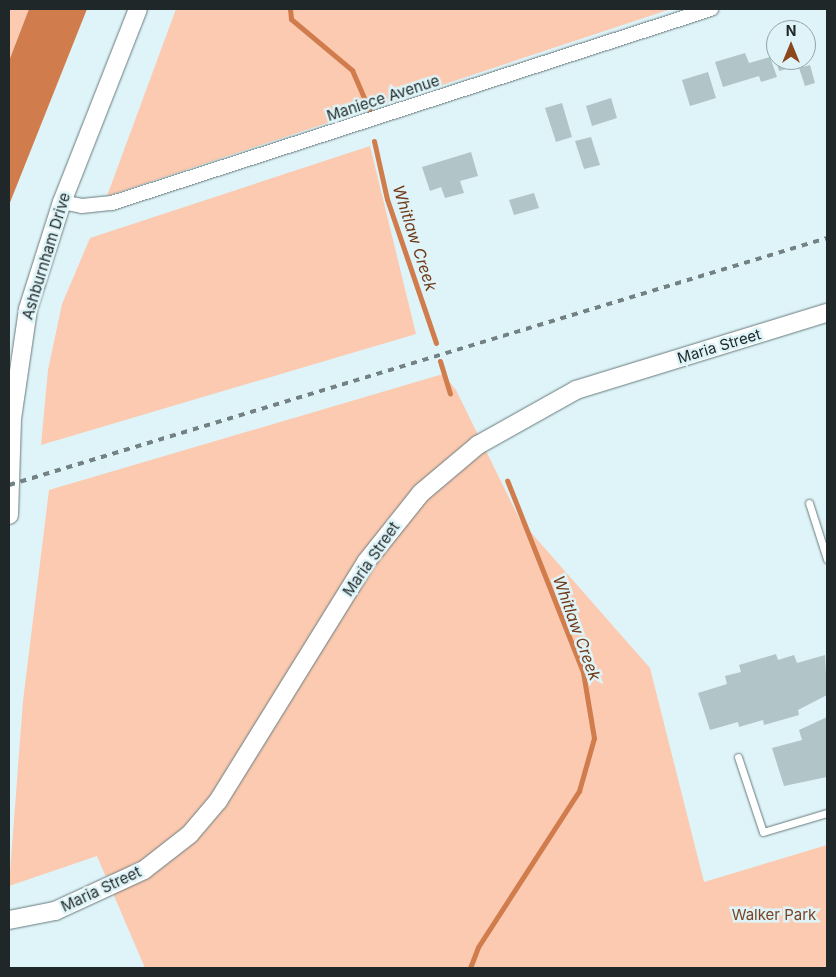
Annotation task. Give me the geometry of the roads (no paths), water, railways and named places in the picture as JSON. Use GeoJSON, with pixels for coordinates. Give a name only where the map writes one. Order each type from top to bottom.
{"type":"FeatureCollection","features":[{"type":"Feature","properties":{"kind":"street","name":"Ashburnham Drive"},"geometry":{"type":"LineString","coordinates":[[9,515],[18,356],[28,309],[62,202],[138,9]]}},
{"type":"Feature","properties":{"kind":"street","name":"Maniece Avenue"},"geometry":{"type":"LineString","coordinates":[[62,202],[82,206],[112,203],[711,9]]}},
{"type":"Feature","properties":{"kind":"street","name":"Maria Street"},"geometry":{"type":"LineString","coordinates":[[9,920],[55,911],[144,870],[190,834],[218,801],[366,562],[421,493],[478,444],[576,390],[827,313]]}},
{"type":"Feature","properties":{"kind":"lane"},"geometry":{"type":"LineString","coordinates":[[809,504],[827,560]]}},
{"type":"Feature","properties":{"kind":"lane"},"geometry":{"type":"LineString","coordinates":[[738,757],[763,832],[827,813]]}},
{"type":"Feature","properties":{"kind":"waterway","name":"Whitlaw Creek"},"geometry":{"type":"LineString","coordinates":[[290,9],[291,19],[352,70],[371,114]]}},
{"type":"Feature","properties":{"kind":"waterway","name":"Whitlaw Creek"},"geometry":{"type":"LineString","coordinates":[[374,141],[387,199],[436,343]]}},
{"type":"Feature","properties":{"kind":"waterway","name":"Whitlaw Creek"},"geometry":{"type":"LineString","coordinates":[[440,361],[450,394]]}},
{"type":"Feature","properties":{"kind":"waterway","name":"Whitlaw Creek"},"geometry":{"type":"LineString","coordinates":[[470,968],[478,947],[579,791],[594,738],[583,672],[507,480]]}},
{"type":"Feature","properties":{"kind":"railway"},"geometry":{"type":"LineString","coordinates":[[9,485],[827,238]]}},
{"type":"Feature","properties":{"kind":"park label","name":"Walker Park"},"geometry":{"type":"Point","coordinates":[774,915]}}]}
